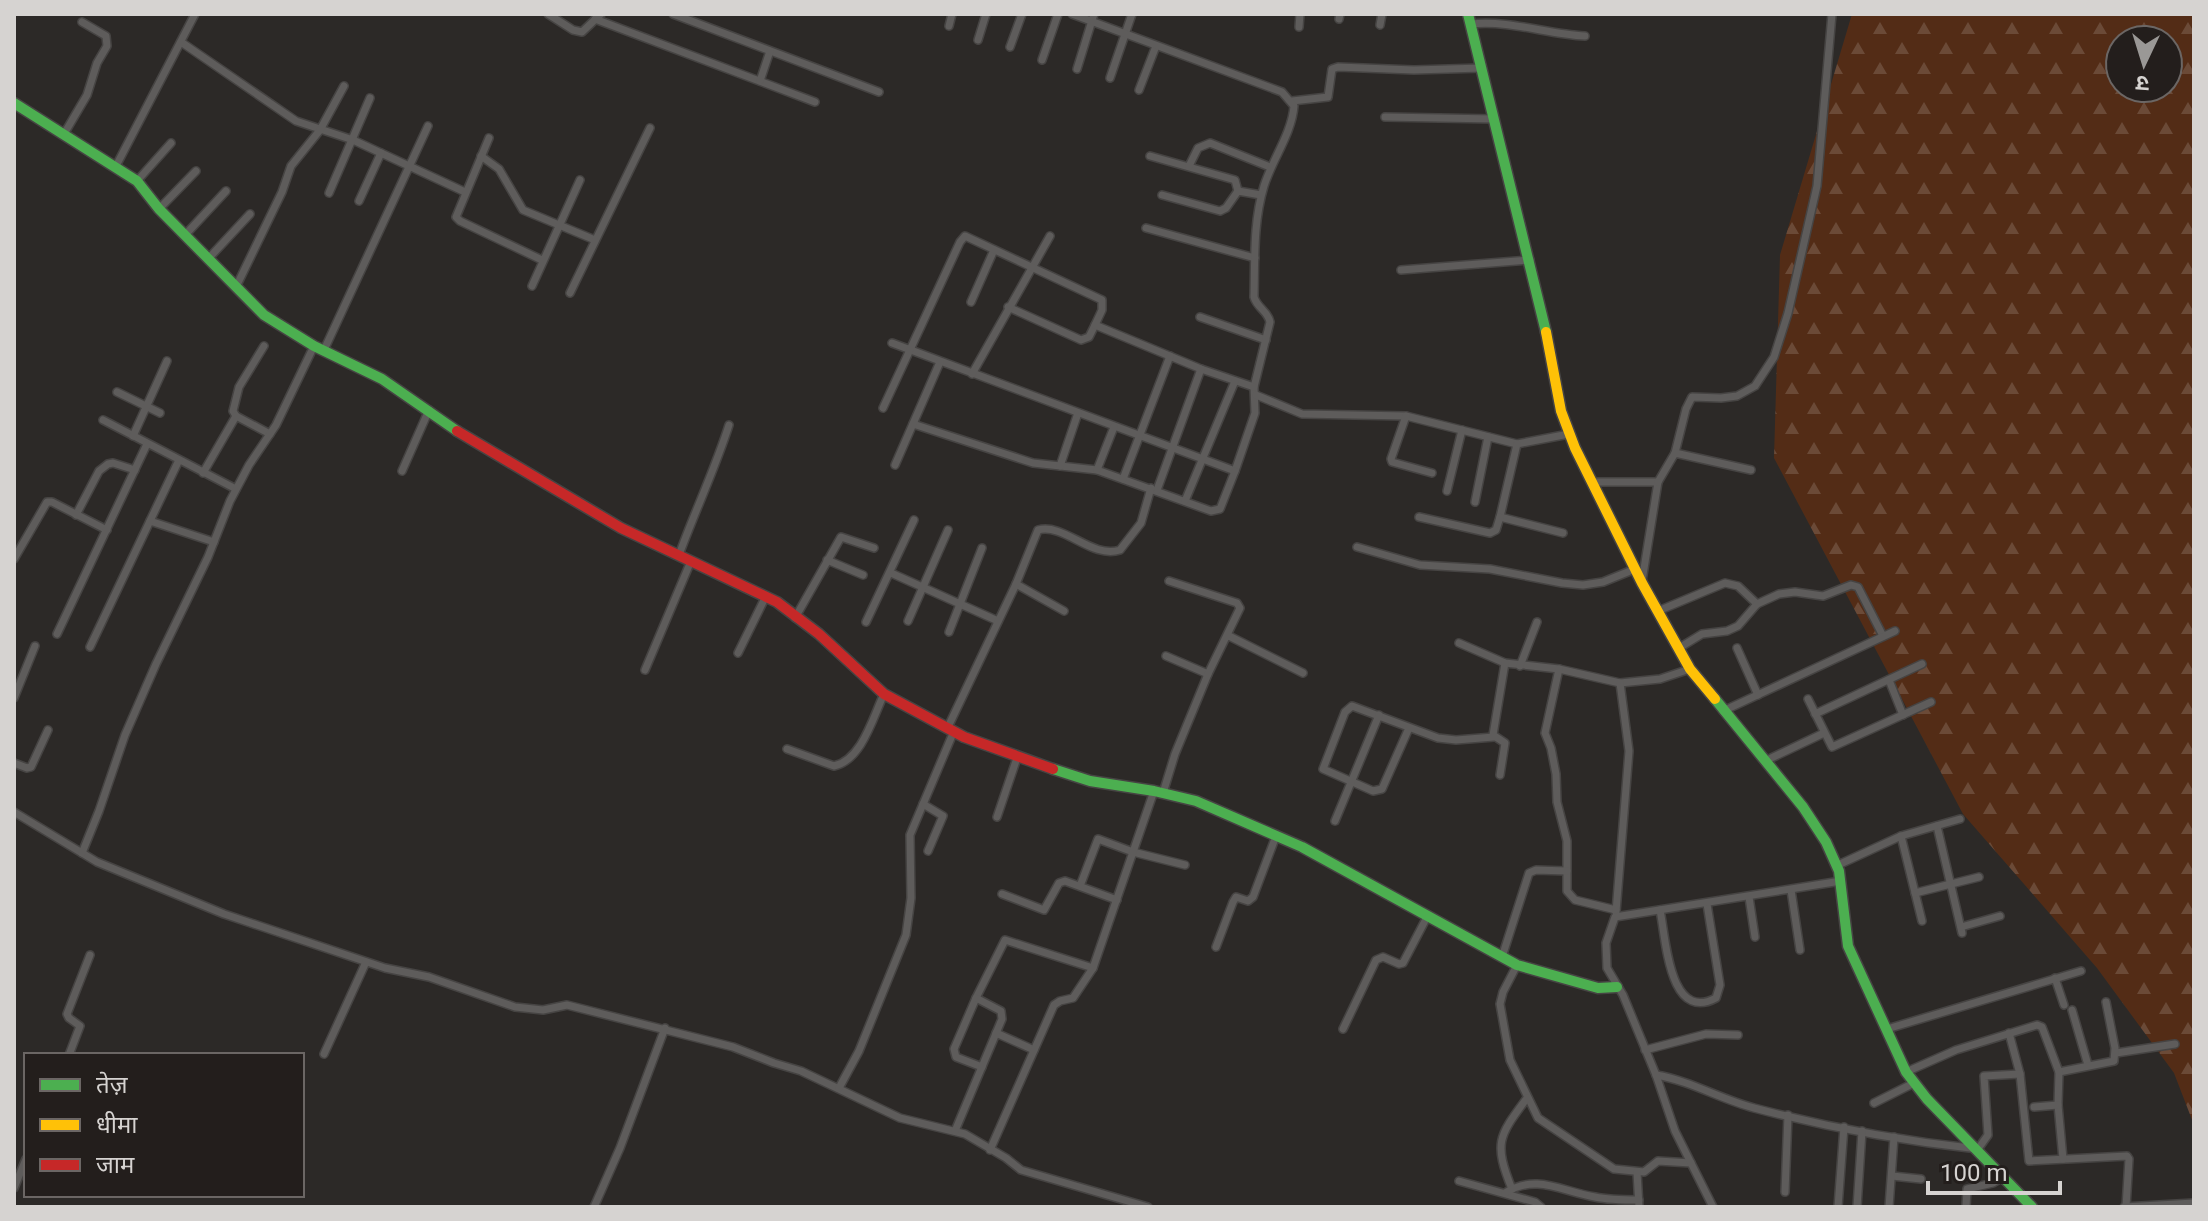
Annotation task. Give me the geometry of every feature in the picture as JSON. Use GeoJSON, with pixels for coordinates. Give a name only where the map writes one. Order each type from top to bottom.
{"type":"FeatureCollection","features":[{"type":"Feature","properties":{"kind":"street"},"geometry":{"type":"LineString","coordinates":[[116,166],[195,14]]}},
{"type":"Feature","properties":{"kind":"street"},"geometry":{"type":"LineString","coordinates":[[548,14],[577,31],[588,28],[598,17],[815,102]]}},
{"type":"Feature","properties":{"kind":"street"},"geometry":{"type":"LineString","coordinates":[[673,14],[879,92]]}},
{"type":"Feature","properties":{"kind":"street"},"geometry":{"type":"LineString","coordinates":[[949,26],[952,14]]}},
{"type":"Feature","properties":{"kind":"street"},"geometry":{"type":"LineString","coordinates":[[978,40],[986,14]]}},
{"type":"Feature","properties":{"kind":"street"},"geometry":{"type":"LineString","coordinates":[[1010,47],[1022,14]]}},
{"type":"Feature","properties":{"kind":"street"},"geometry":{"type":"LineString","coordinates":[[1042,60],[1058,14]]}},
{"type":"Feature","properties":{"kind":"street"},"geometry":{"type":"LineString","coordinates":[[913,424],[960,437],[1024,461],[1097,470],[1211,511],[1218,511],[1235,471],[1255,413],[1255,391],[1269,316],[1255,301],[1255,258],[1261,195],[1270,167],[1293,118],[1292,101],[1282,92],[1125,34],[1093,18],[1072,14]]}},
{"type":"Feature","properties":{"kind":"street"},"geometry":{"type":"LineString","coordinates":[[1110,78],[1132,14]]}},
{"type":"Feature","properties":{"kind":"street"},"geometry":{"type":"LineString","coordinates":[[1299,27],[1300,14]]}},
{"type":"Feature","properties":{"kind":"street"},"geometry":{"type":"LineString","coordinates":[[1380,25],[1382,14]]}},
{"type":"Feature","properties":{"kind":"street"},"geometry":{"type":"LineString","coordinates":[[1642,583],[1658,482],[1675,453],[1692,397],[1737,396],[1755,386],[1774,357],[1788,313],[1817,186],[1832,14]]}},
{"type":"Feature","properties":{"kind":"street"},"geometry":{"type":"LineString","coordinates":[[1077,69],[1093,18]]}},
{"type":"Feature","properties":{"kind":"street"},"geometry":{"type":"LineString","coordinates":[[1585,36],[1559,35],[1504,22],[1470,19],[1539,295],[1561,411],[1569,434],[1642,583],[1690,669],[1803,807],[1838,865],[1848,946],[1906,1072],[2032,1207]]}},
{"type":"Feature","properties":{"kind":"street"},"geometry":{"type":"LineString","coordinates":[[64,134],[82,106],[97,63],[107,46],[106,36],[82,22]]}},
{"type":"Feature","properties":{"kind":"street"},"geometry":{"type":"LineString","coordinates":[[181,42],[296,121],[353,140],[465,192]]}},
{"type":"Feature","properties":{"kind":"street"},"geometry":{"type":"LineString","coordinates":[[1139,90],[1156,46]]}},
{"type":"Feature","properties":{"kind":"street"},"geometry":{"type":"LineString","coordinates":[[760,81],[770,51]]}},
{"type":"Feature","properties":{"kind":"street"},"geometry":{"type":"LineString","coordinates":[[1292,101],[1328,97],[1332,69],[1338,67],[1414,70],[1482,68]]}},
{"type":"Feature","properties":{"kind":"street"},"geometry":{"type":"LineString","coordinates":[[236,287],[282,192],[291,166],[320,130],[344,86]]}},
{"type":"Feature","properties":{"kind":"street"},"geometry":{"type":"LineString","coordinates":[[329,193],[370,98]]}},
{"type":"Feature","properties":{"kind":"street"},"geometry":{"type":"LineString","coordinates":[[14,103],[137,181],[159,209],[264,315],[319,348],[382,379],[479,446],[621,528],[766,596],[819,634],[884,694],[951,729],[1017,758],[1090,781],[1196,801],[1302,847],[1517,965],[1598,988],[1617,987]]}},
{"type":"Feature","properties":{"kind":"street"},"geometry":{"type":"LineString","coordinates":[[1385,117],[1494,119]]}},
{"type":"Feature","properties":{"kind":"street"},"geometry":{"type":"LineString","coordinates":[[82,853],[125,735],[236,489],[319,348],[428,126]]}},
{"type":"Feature","properties":{"kind":"street"},"geometry":{"type":"LineString","coordinates":[[570,293],[650,128]]}},
{"type":"Feature","properties":{"kind":"street"},"geometry":{"type":"LineString","coordinates":[[489,138],[456,212],[460,221],[542,260]]}},
{"type":"Feature","properties":{"kind":"street"},"geometry":{"type":"LineString","coordinates":[[137,181],[171,143]]}},
{"type":"Feature","properties":{"kind":"street"},"geometry":{"type":"LineString","coordinates":[[1189,166],[1198,148],[1210,143],[1270,167]]}},
{"type":"Feature","properties":{"kind":"street"},"geometry":{"type":"LineString","coordinates":[[359,201],[381,153]]}},
{"type":"Feature","properties":{"kind":"street"},"geometry":{"type":"LineString","coordinates":[[481,156],[499,169],[518,206],[557,226],[595,240]]}},
{"type":"Feature","properties":{"kind":"street"},"geometry":{"type":"LineString","coordinates":[[1150,156],[1235,180],[1238,191]]}},
{"type":"Feature","properties":{"kind":"street"},"geometry":{"type":"LineString","coordinates":[[159,209],[196,171]]}},
{"type":"Feature","properties":{"kind":"street"},"geometry":{"type":"LineString","coordinates":[[532,286],[580,180]]}},
{"type":"Feature","properties":{"kind":"street"},"geometry":{"type":"LineString","coordinates":[[186,234],[226,191]]}},
{"type":"Feature","properties":{"kind":"street"},"geometry":{"type":"LineString","coordinates":[[1238,191],[1261,195]]}},
{"type":"Feature","properties":{"kind":"street"},"geometry":{"type":"LineString","coordinates":[[1162,195],[1220,211],[1226,208],[1238,191]]}},
{"type":"Feature","properties":{"kind":"street"},"geometry":{"type":"LineString","coordinates":[[209,258],[250,214]]}},
{"type":"Feature","properties":{"kind":"street"},"geometry":{"type":"LineString","coordinates":[[1146,228],[1255,258]]}},
{"type":"Feature","properties":{"kind":"street"},"geometry":{"type":"LineString","coordinates":[[883,408],[965,236],[1102,300],[1102,310],[1089,337],[1081,340],[1008,307]]}},
{"type":"Feature","properties":{"kind":"street"},"geometry":{"type":"LineString","coordinates":[[972,374],[1050,236]]}},
{"type":"Feature","properties":{"kind":"street"},"geometry":{"type":"LineString","coordinates":[[971,302],[994,250]]}},
{"type":"Feature","properties":{"kind":"street"},"geometry":{"type":"LineString","coordinates":[[1401,270],[1530,260]]}},
{"type":"Feature","properties":{"kind":"street"},"geometry":{"type":"LineString","coordinates":[[1200,317],[1266,340]]}},
{"type":"Feature","properties":{"kind":"street"},"geometry":{"type":"LineString","coordinates":[[1095,325],[1235,381],[1302,414],[1406,416],[1517,444],[1569,434]]}},
{"type":"Feature","properties":{"kind":"street"},"geometry":{"type":"LineString","coordinates":[[892,343],[1235,471]]}},
{"type":"Feature","properties":{"kind":"street"},"geometry":{"type":"LineString","coordinates":[[203,473],[236,416],[233,403],[237,393],[264,346]]}},
{"type":"Feature","properties":{"kind":"street"},"geometry":{"type":"LineString","coordinates":[[1123,479],[1170,356]]}},
{"type":"Feature","properties":{"kind":"street"},"geometry":{"type":"LineString","coordinates":[[133,436],[167,361]]}},
{"type":"Feature","properties":{"kind":"street"},"geometry":{"type":"LineString","coordinates":[[895,465],[940,362]]}},
{"type":"Feature","properties":{"kind":"street"},"geometry":{"type":"LineString","coordinates":[[839,1088],[859,1051],[906,935],[911,898],[908,844],[951,729],[1016,584],[1034,536],[1043,529],[1104,551],[1113,552],[1125,546],[1141,523],[1201,369]]}},
{"type":"Feature","properties":{"kind":"street"},"geometry":{"type":"LineString","coordinates":[[1185,501],[1235,381]]}},
{"type":"Feature","properties":{"kind":"street"},"geometry":{"type":"LineString","coordinates":[[117,392],[160,413]]}},
{"type":"Feature","properties":{"kind":"street"},"geometry":{"type":"LineString","coordinates":[[402,471],[429,410]]}},
{"type":"Feature","properties":{"kind":"street"},"geometry":{"type":"LineString","coordinates":[[1060,466],[1078,413]]}},
{"type":"Feature","properties":{"kind":"street"},"geometry":{"type":"LineString","coordinates":[[236,416],[270,434]]}},
{"type":"Feature","properties":{"kind":"street"},"geometry":{"type":"LineString","coordinates":[[1406,416],[1392,462],[1432,473]]}},
{"type":"Feature","properties":{"kind":"street"},"geometry":{"type":"LineString","coordinates":[[103,420],[236,489]]}},
{"type":"Feature","properties":{"kind":"street"},"geometry":{"type":"LineString","coordinates":[[679,555],[729,425]]}},
{"type":"Feature","properties":{"kind":"street"},"geometry":{"type":"LineString","coordinates":[[1097,470],[1114,427]]}},
{"type":"Feature","properties":{"kind":"street"},"geometry":{"type":"LineString","coordinates":[[1447,491],[1462,430]]}},
{"type":"Feature","properties":{"kind":"street"},"geometry":{"type":"LineString","coordinates":[[1475,502],[1488,437]]}},
{"type":"Feature","properties":{"kind":"street"},"geometry":{"type":"LineString","coordinates":[[57,634],[147,444]]}},
{"type":"Feature","properties":{"kind":"street"},"geometry":{"type":"LineString","coordinates":[[1419,517],[1490,533],[1496,530],[1517,444]]}},
{"type":"Feature","properties":{"kind":"street"},"geometry":{"type":"LineString","coordinates":[[1675,453],[1751,470]]}},
{"type":"Feature","properties":{"kind":"street"},"geometry":{"type":"LineString","coordinates":[[90,647],[179,460]]}},
{"type":"Feature","properties":{"kind":"street"},"geometry":{"type":"LineString","coordinates":[[76,515],[103,467],[113,463],[135,470]]}},
{"type":"Feature","properties":{"kind":"street"},"geometry":{"type":"LineString","coordinates":[[1594,482],[1658,482]]}},
{"type":"Feature","properties":{"kind":"street"},"geometry":{"type":"LineString","coordinates":[[14,559],[43,504],[52,502],[107,530]]}},
{"type":"Feature","properties":{"kind":"street"},"geometry":{"type":"LineString","coordinates":[[1500,517],[1563,533]]}},
{"type":"Feature","properties":{"kind":"street"},"geometry":{"type":"LineString","coordinates":[[866,622],[914,520]]}},
{"type":"Feature","properties":{"kind":"street"},"geometry":{"type":"LineString","coordinates":[[150,521],[214,542]]}},
{"type":"Feature","properties":{"kind":"street"},"geometry":{"type":"LineString","coordinates":[[908,621],[948,530]]}},
{"type":"Feature","properties":{"kind":"street"},"geometry":{"type":"LineString","coordinates":[[795,618],[841,537],[874,548]]}},
{"type":"Feature","properties":{"kind":"street"},"geometry":{"type":"LineString","coordinates":[[1357,547],[1420,565],[1490,569],[1583,585],[1603,582],[1635,569]]}},
{"type":"Feature","properties":{"kind":"street"},"geometry":{"type":"LineString","coordinates":[[949,632],[982,548]]}},
{"type":"Feature","properties":{"kind":"street"},"geometry":{"type":"LineString","coordinates":[[827,560],[863,575]]}},
{"type":"Feature","properties":{"kind":"street"},"geometry":{"type":"LineString","coordinates":[[645,670],[691,561]]}},
{"type":"Feature","properties":{"kind":"street"},"geometry":{"type":"LineString","coordinates":[[891,573],[998,621]]}},
{"type":"Feature","properties":{"kind":"street"},"geometry":{"type":"LineString","coordinates":[[990,1150],[1054,1005],[1073,998],[1093,968],[1133,852],[1208,674],[1240,611],[1237,603],[1169,581]]}},
{"type":"Feature","properties":{"kind":"street"},"geometry":{"type":"LineString","coordinates":[[1658,611],[1725,583],[1738,586],[1757,604]]}},
{"type":"Feature","properties":{"kind":"street"},"geometry":{"type":"LineString","coordinates":[[1016,584],[1064,611]]}},
{"type":"Feature","properties":{"kind":"street"},"geometry":{"type":"LineString","coordinates":[[1679,648],[1702,634],[1727,631],[1738,626],[1757,604],[1779,594],[1795,592],[1823,596],[1855,585],[1883,636]]}},
{"type":"Feature","properties":{"kind":"street"},"geometry":{"type":"LineString","coordinates":[[738,653],[766,596]]}},
{"type":"Feature","properties":{"kind":"street"},"geometry":{"type":"LineString","coordinates":[[1520,666],[1537,622]]}},
{"type":"Feature","properties":{"kind":"street"},"geometry":{"type":"LineString","coordinates":[[1723,711],[1895,631]]}},
{"type":"Feature","properties":{"kind":"street"},"geometry":{"type":"LineString","coordinates":[[1229,636],[1303,673]]}},
{"type":"Feature","properties":{"kind":"street"},"geometry":{"type":"LineString","coordinates":[[1459,643],[1505,663],[1559,669],[1620,683],[1660,679],[1690,669]]}},
{"type":"Feature","properties":{"kind":"street"},"geometry":{"type":"LineString","coordinates":[[14,698],[35,646]]}},
{"type":"Feature","properties":{"kind":"street"},"geometry":{"type":"LineString","coordinates":[[1737,648],[1758,695]]}},
{"type":"Feature","properties":{"kind":"street"},"geometry":{"type":"LineString","coordinates":[[1166,656],[1208,674]]}},
{"type":"Feature","properties":{"kind":"street"},"geometry":{"type":"LineString","coordinates":[[1494,737],[1505,663]]}},
{"type":"Feature","properties":{"kind":"street"},"geometry":{"type":"LineString","coordinates":[[1815,714],[1922,664]]}},
{"type":"Feature","properties":{"kind":"street"},"geometry":{"type":"LineString","coordinates":[[1559,669],[1545,733],[1554,761],[1557,802],[1567,841],[1570,897],[1616,914],[1707,904],[1841,881]]}},
{"type":"Feature","properties":{"kind":"street"},"geometry":{"type":"LineString","coordinates":[[1889,680],[1903,715]]}},
{"type":"Feature","properties":{"kind":"street"},"geometry":{"type":"LineString","coordinates":[[1620,683],[1629,751],[1616,914],[1606,943],[1607,968],[1623,995],[1675,1131],[1713,1207]]}},
{"type":"Feature","properties":{"kind":"street"},"geometry":{"type":"LineString","coordinates":[[787,749],[834,766],[841,764],[855,753],[884,694]]}},
{"type":"Feature","properties":{"kind":"street"},"geometry":{"type":"LineString","coordinates":[[1808,699],[1830,745],[1835,747],[1931,702]]}},
{"type":"Feature","properties":{"kind":"street"},"geometry":{"type":"LineString","coordinates":[[1409,728],[1385,786],[1373,791],[1323,769],[1345,712],[1348,707],[1357,706],[1447,740],[1494,737],[1505,743],[1500,775]]}},
{"type":"Feature","properties":{"kind":"street"},"geometry":{"type":"LineString","coordinates":[[1335,821],[1379,715]]}},
{"type":"Feature","properties":{"kind":"street"},"geometry":{"type":"LineString","coordinates":[[14,763],[31,767],[48,730]]}},
{"type":"Feature","properties":{"kind":"street"},"geometry":{"type":"LineString","coordinates":[[1765,762],[1824,733]]}},
{"type":"Feature","properties":{"kind":"street"},"geometry":{"type":"LineString","coordinates":[[997,817],[1017,758]]}},
{"type":"Feature","properties":{"kind":"street"},"geometry":{"type":"LineString","coordinates":[[923,804],[943,816],[928,851]]}},
{"type":"Feature","properties":{"kind":"street"},"geometry":{"type":"LineString","coordinates":[[14,812],[82,853],[198,905],[366,962],[429,977],[515,1007],[543,1010],[567,1005],[744,1050],[801,1071],[900,1118],[965,1134],[1021,1170],[1148,1207]]}},
{"type":"Feature","properties":{"kind":"street"},"geometry":{"type":"LineString","coordinates":[[1838,865],[1901,836],[1960,819]]}},
{"type":"Feature","properties":{"kind":"street"},"geometry":{"type":"LineString","coordinates":[[1937,826],[1961,930],[2000,916]]}},
{"type":"Feature","properties":{"kind":"street"},"geometry":{"type":"LineString","coordinates":[[1216,947],[1236,897],[1248,901],[1253,897],[1276,836]]}},
{"type":"Feature","properties":{"kind":"street"},"geometry":{"type":"LineString","coordinates":[[1901,836],[1922,921]]}},
{"type":"Feature","properties":{"kind":"street"},"geometry":{"type":"LineString","coordinates":[[1080,886],[1098,839],[1133,852],[1185,865]]}},
{"type":"Feature","properties":{"kind":"street"},"geometry":{"type":"LineString","coordinates":[[1502,957],[1529,873],[1536,870],[1567,871]]}},
{"type":"Feature","properties":{"kind":"street"},"geometry":{"type":"LineString","coordinates":[[1915,893],[1979,877]]}},
{"type":"Feature","properties":{"kind":"street"},"geometry":{"type":"LineString","coordinates":[[1002,894],[1044,910],[1061,881],[1117,900]]}},
{"type":"Feature","properties":{"kind":"street"},"geometry":{"type":"LineString","coordinates":[[1791,890],[1800,950]]}},
{"type":"Feature","properties":{"kind":"street"},"geometry":{"type":"LineString","coordinates":[[1749,897],[1755,937]]}},
{"type":"Feature","properties":{"kind":"street"},"geometry":{"type":"LineString","coordinates":[[1660,910],[1675,981],[1682,996],[1700,1003],[1716,998],[1720,985],[1707,904]]}},
{"type":"Feature","properties":{"kind":"street"},"geometry":{"type":"LineString","coordinates":[[1343,1029],[1376,960],[1383,957],[1401,964],[1427,917]]}},
{"type":"Feature","properties":{"kind":"street"},"geometry":{"type":"LineString","coordinates":[[982,1067],[954,1054],[976,998],[1005,940],[1093,968]]}},
{"type":"Feature","properties":{"kind":"street"},"geometry":{"type":"LineString","coordinates":[[70,1053],[80,1026],[67,1014],[90,955]]}},
{"type":"Feature","properties":{"kind":"street"},"geometry":{"type":"LineString","coordinates":[[324,1054],[366,962]]}},
{"type":"Feature","properties":{"kind":"street"},"geometry":{"type":"LineString","coordinates":[[1517,965],[1500,1004],[1510,1060],[1538,1118],[1614,1169],[1647,1171],[1655,1161],[1691,1163]]}},
{"type":"Feature","properties":{"kind":"street"},"geometry":{"type":"LineString","coordinates":[[1887,1029],[2081,971]]}},
{"type":"Feature","properties":{"kind":"street"},"geometry":{"type":"LineString","coordinates":[[2055,978],[2064,1005]]}},
{"type":"Feature","properties":{"kind":"street"},"geometry":{"type":"LineString","coordinates":[[955,1131],[1003,1014],[976,998]]}},
{"type":"Feature","properties":{"kind":"street"},"geometry":{"type":"LineString","coordinates":[[2059,1072],[2114,1061],[2116,1053],[2106,1002]]}},
{"type":"Feature","properties":{"kind":"street"},"geometry":{"type":"LineString","coordinates":[[2072,1010],[2088,1065]]}},
{"type":"Feature","properties":{"kind":"street"},"geometry":{"type":"LineString","coordinates":[[1906,1072],[1956,1050],[2037,1025],[2042,1027],[2059,1072],[2058,1105],[2063,1159]]}},
{"type":"Feature","properties":{"kind":"street"},"geometry":{"type":"LineString","coordinates":[[594,1207],[620,1148],[665,1028]]}},
{"type":"Feature","properties":{"kind":"street"},"geometry":{"type":"LineString","coordinates":[[996,1033],[1034,1050]]}},
{"type":"Feature","properties":{"kind":"street"},"geometry":{"type":"LineString","coordinates":[[2009,1033],[2020,1074],[2029,1161],[2127,1156],[2124,1207],[2194,1203]]}},
{"type":"Feature","properties":{"kind":"street"},"geometry":{"type":"LineString","coordinates":[[1645,1050],[1706,1034],[1738,1035]]}},
{"type":"Feature","properties":{"kind":"street"},"geometry":{"type":"LineString","coordinates":[[2116,1053],[2175,1044]]}},
{"type":"Feature","properties":{"kind":"street"},"geometry":{"type":"LineString","coordinates":[[1978,1149],[1988,1135],[1984,1076],[2020,1074]]}},
{"type":"Feature","properties":{"kind":"street"},"geometry":{"type":"LineString","coordinates":[[1656,1075],[1682,1079],[1751,1107],[1894,1137],[1978,1149]]}},
{"type":"Feature","properties":{"kind":"street"},"geometry":{"type":"LineString","coordinates":[[1874,1103],[1914,1083]]}},
{"type":"Feature","properties":{"kind":"street"},"geometry":{"type":"LineString","coordinates":[[1509,1191],[1502,1162],[1501,1140],[1505,1128],[1527,1098]]}},
{"type":"Feature","properties":{"kind":"street"},"geometry":{"type":"LineString","coordinates":[[2034,1107],[2058,1105]]}},
{"type":"Feature","properties":{"kind":"street"},"geometry":{"type":"LineString","coordinates":[[1785,1192],[1788,1115]]}},
{"type":"Feature","properties":{"kind":"street"},"geometry":{"type":"LineString","coordinates":[[1838,1207],[1844,1127]]}},
{"type":"Feature","properties":{"kind":"street"},"geometry":{"type":"LineString","coordinates":[[1857,1207],[1862,1131]]}},
{"type":"Feature","properties":{"kind":"street"},"geometry":{"type":"LineString","coordinates":[[1889,1207],[1894,1137]]}},
{"type":"Feature","properties":{"kind":"street"},"geometry":{"type":"LineString","coordinates":[[14,1188],[24,1164]]}},
{"type":"Feature","properties":{"kind":"street"},"geometry":{"type":"LineString","coordinates":[[1509,1191],[1553,1185],[1595,1197],[1639,1204],[1637,1172]]}},
{"type":"Feature","properties":{"kind":"street"},"geometry":{"type":"LineString","coordinates":[[1892,1176],[1921,1179]]}},
{"type":"Feature","properties":{"kind":"street"},"geometry":{"type":"LineString","coordinates":[[1966,1207],[1967,1189],[1990,1184],[2003,1177]]}},
{"type":"Feature","properties":{"kind":"street"},"geometry":{"type":"LineString","coordinates":[[1459,1181],[1509,1191],[1541,1207]]}},
{"type":"Feature","properties":{"kind":"street"},"geometry":{"type":"LineString","coordinates":[[1105,1207],[1108,1196]]}},
{"type":"Feature","properties":{"kind":"green space"},"geometry":{"type":"Polygon","coordinates":[[[1852,14],[2194,14],[2194,1125],[2174,1073],[2097,968],[1963,814],[1774,458],[1780,255],[1852,14]]]}},
{"type":"Feature","properties":{"kind":"traffic: fast"},"geometry":{"type":"LineString","coordinates":[[1468,14],[1546,332]]}},
{"type":"Feature","properties":{"kind":"traffic: fast"},"geometry":{"type":"LineString","coordinates":[[14,103],[137,181],[159,209],[264,315],[314,346],[382,379],[457,431]]}},
{"type":"Feature","properties":{"kind":"traffic: fast"},"geometry":{"type":"LineString","coordinates":[[1715,699],[1803,807],[1826,842],[1839,871],[1848,946],[1906,1072],[1927,1099],[2032,1207]]}},
{"type":"Feature","properties":{"kind":"traffic: fast"},"geometry":{"type":"LineString","coordinates":[[1053,769],[1090,781],[1196,801],[1302,847],[1517,965],[1598,988],[1617,987]]}},
{"type":"Feature","properties":{"kind":"traffic: slow"},"geometry":{"type":"LineString","coordinates":[[1546,332],[1561,411],[1575,448],[1642,583],[1690,669],[1715,699]]}},
{"type":"Feature","properties":{"kind":"traffic: jam"},"geometry":{"type":"LineString","coordinates":[[457,431],[621,528],[777,602],[819,634],[884,694],[964,737],[1053,769]]}}]}
